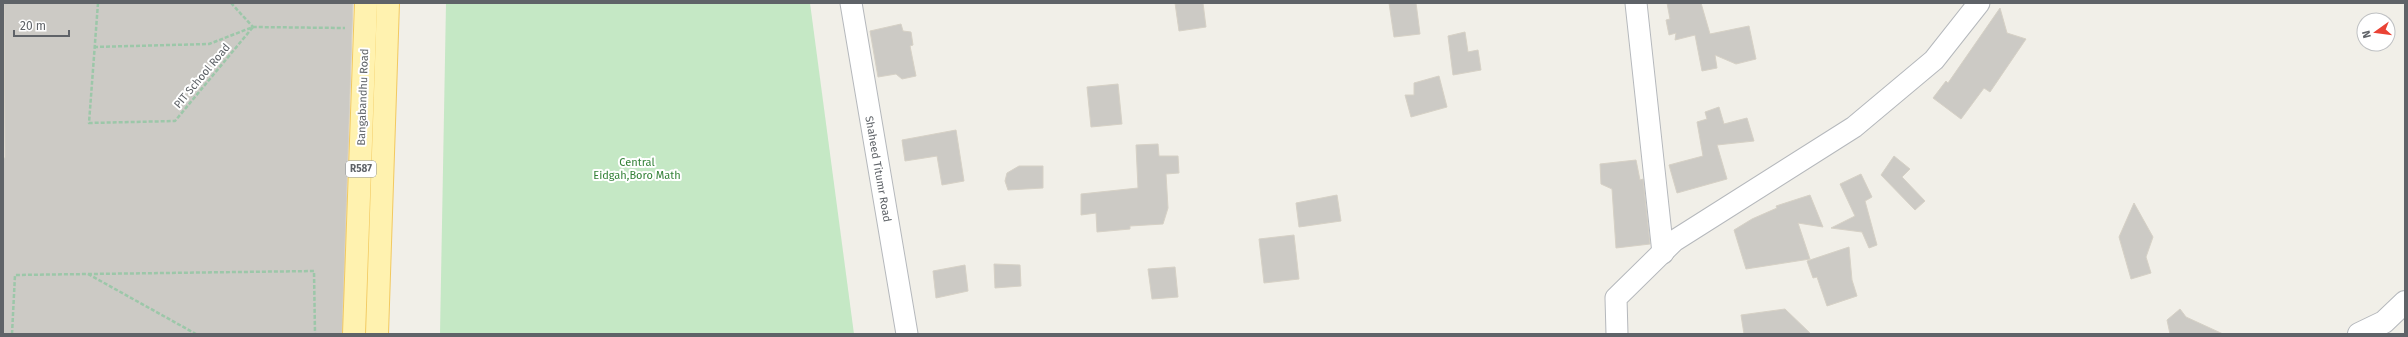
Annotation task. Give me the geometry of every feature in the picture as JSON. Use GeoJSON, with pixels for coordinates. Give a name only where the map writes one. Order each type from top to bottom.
{"type":"FeatureCollection","features":[{"type":"Feature","properties":{"kind":"main road","name":"Bangabandhu Road"},"geometry":{"type":"LineString","coordinates":[[354,334],[366,3]]}},
{"type":"Feature","properties":{"kind":"main road","name":"Bangabandhu Road"},"geometry":{"type":"LineString","coordinates":[[377,334],[388,3]]}},
{"type":"Feature","properties":{"kind":"street","name":"Shaheed Titumr Road"},"geometry":{"type":"LineString","coordinates":[[851,3],[907,334]]}},
{"type":"Feature","properties":{"kind":"street"},"geometry":{"type":"LineString","coordinates":[[1636,3],[1663,253]]}},
{"type":"Feature","properties":{"kind":"street"},"geometry":{"type":"LineString","coordinates":[[1617,334],[1616,298],[1674,241],[1854,127],[1934,60],[1979,3]]}},
{"type":"Feature","properties":{"kind":"street"},"geometry":{"type":"LineString","coordinates":[[2359,334],[2384,322],[2405,302]]}},
{"type":"Feature","properties":{"kind":"path","name":"PIT School Road"},"geometry":{"type":"LineString","coordinates":[[98,3],[89,122],[175,121],[253,27]]}},
{"type":"Feature","properties":{"kind":"path"},"geometry":{"type":"LineString","coordinates":[[231,3],[253,27]]}},
{"type":"Feature","properties":{"kind":"path","name":"PIT School Road"},"geometry":{"type":"LineString","coordinates":[[94,48],[209,44],[253,27],[365,28]]}},
{"type":"Feature","properties":{"kind":"path"},"geometry":{"type":"LineString","coordinates":[[12,334],[15,275],[314,271],[315,334]]}},
{"type":"Feature","properties":{"kind":"path"},"geometry":{"type":"LineString","coordinates":[[88,274],[196,334]]}},
{"type":"Feature","properties":{"kind":"green space","name":"Central Eidgah,Boro Math"},"geometry":{"type":"Polygon","coordinates":[[[446,3],[810,3],[854,334],[440,334],[446,3]]]}},
{"type":"Feature","properties":{"kind":"building"},"geometry":{"type":"Polygon","coordinates":[[[4,3],[353,3],[342,334],[3,334],[3,158],[5,158],[4,3]]]}},
{"type":"Feature","properties":{"kind":"building"},"geometry":{"type":"Polygon","coordinates":[[[1175,3],[1203,3],[1206,27],[1179,31],[1175,3]]]}},
{"type":"Feature","properties":{"kind":"building"},"geometry":{"type":"Polygon","coordinates":[[[1389,3],[1416,3],[1420,34],[1394,37],[1389,3]]]}},
{"type":"Feature","properties":{"kind":"building"},"geometry":{"type":"Polygon","coordinates":[[[1667,3],[1701,3],[1710,34],[1749,26],[1756,59],[1736,64],[1715,55],[1717,68],[1702,71],[1695,35],[1675,40],[1676,33],[1669,35],[1666,20],[1670,19],[1667,3]]]}},
{"type":"Feature","properties":{"kind":"building"},"geometry":{"type":"Polygon","coordinates":[[[2000,8],[2007,33],[2026,39],[1990,92],[1984,88],[1961,119],[1933,98],[1946,81],[1948,83],[2000,8]]]}},
{"type":"Feature","properties":{"kind":"building"},"geometry":{"type":"Polygon","coordinates":[[[901,24],[903,31],[911,32],[913,45],[910,46],[916,76],[902,79],[896,74],[878,77],[870,31],[901,24]]]}},
{"type":"Feature","properties":{"kind":"building"},"geometry":{"type":"Polygon","coordinates":[[[1465,32],[1468,52],[1478,50],[1481,70],[1453,75],[1448,36],[1465,32]]]}},
{"type":"Feature","properties":{"kind":"building"},"geometry":{"type":"Polygon","coordinates":[[[1439,76],[1447,107],[1411,117],[1405,95],[1414,95],[1414,83],[1439,76]]]}},
{"type":"Feature","properties":{"kind":"building"},"geometry":{"type":"Polygon","coordinates":[[[1118,84],[1122,124],[1091,127],[1087,87],[1118,84]]]}},
{"type":"Feature","properties":{"kind":"building"},"geometry":{"type":"Polygon","coordinates":[[[1719,107],[1724,124],[1747,118],[1754,141],[1717,145],[1727,179],[1677,193],[1669,165],[1703,156],[1697,122],[1707,119],[1705,112],[1719,107]]]}},
{"type":"Feature","properties":{"kind":"building"},"geometry":{"type":"Polygon","coordinates":[[[956,130],[964,181],[942,185],[937,156],[905,161],[902,140],[956,130]]]}},
{"type":"Feature","properties":{"kind":"building"},"geometry":{"type":"Polygon","coordinates":[[[1158,144],[1159,156],[1178,156],[1179,173],[1166,174],[1168,208],[1163,224],[1130,226],[1130,229],[1097,232],[1096,213],[1081,215],[1081,194],[1138,188],[1136,145],[1158,144]]]}},
{"type":"Feature","properties":{"kind":"building"},"geometry":{"type":"Polygon","coordinates":[[[1894,156],[1910,169],[1902,177],[1925,201],[1915,210],[1881,175],[1894,156]]]}},
{"type":"Feature","properties":{"kind":"building"},"geometry":{"type":"Polygon","coordinates":[[[1636,160],[1640,180],[1643,179],[1650,244],[1616,248],[1612,189],[1601,184],[1600,164],[1636,160]]]}},
{"type":"Feature","properties":{"kind":"building"},"geometry":{"type":"Polygon","coordinates":[[[1019,166],[1043,166],[1043,188],[1008,190],[1005,181],[1007,173],[1019,166]]]}},
{"type":"Feature","properties":{"kind":"building"},"geometry":{"type":"Polygon","coordinates":[[[1861,174],[1872,197],[1865,201],[1877,245],[1869,248],[1862,232],[1831,228],[1855,216],[1840,184],[1861,174]]]}},
{"type":"Feature","properties":{"kind":"building"},"geometry":{"type":"Polygon","coordinates":[[[1337,195],[1341,221],[1299,227],[1296,203],[1337,195]]]}},
{"type":"Feature","properties":{"kind":"building"},"geometry":{"type":"Polygon","coordinates":[[[1810,195],[1823,227],[1798,223],[1810,259],[1746,269],[1734,230],[1752,219],[1777,208],[1776,206],[1810,195]]]}},
{"type":"Feature","properties":{"kind":"building"},"geometry":{"type":"Polygon","coordinates":[[[2134,203],[2153,237],[2146,257],[2151,273],[2131,279],[2119,237],[2134,203]]]}},
{"type":"Feature","properties":{"kind":"building"},"geometry":{"type":"Polygon","coordinates":[[[1294,235],[1299,279],[1264,283],[1259,239],[1294,235]]]}},
{"type":"Feature","properties":{"kind":"building"},"geometry":{"type":"Polygon","coordinates":[[[1849,247],[1852,280],[1857,296],[1827,306],[1817,277],[1813,278],[1807,261],[1849,247]]]}},
{"type":"Feature","properties":{"kind":"building"},"geometry":{"type":"Polygon","coordinates":[[[994,264],[1020,265],[1021,286],[995,288],[994,264]]]}},
{"type":"Feature","properties":{"kind":"building"},"geometry":{"type":"Polygon","coordinates":[[[965,265],[968,291],[936,298],[933,271],[965,265]]]}},
{"type":"Feature","properties":{"kind":"building"},"geometry":{"type":"Polygon","coordinates":[[[1175,267],[1178,297],[1152,299],[1148,269],[1175,267]]]}},
{"type":"Feature","properties":{"kind":"building"},"geometry":{"type":"Polygon","coordinates":[[[1785,309],[1811,334],[1744,334],[1741,315],[1785,309]]]}},
{"type":"Feature","properties":{"kind":"building"},"geometry":{"type":"Polygon","coordinates":[[[2180,309],[2186,317],[2223,334],[2170,334],[2167,320],[2180,309]]]}}]}
